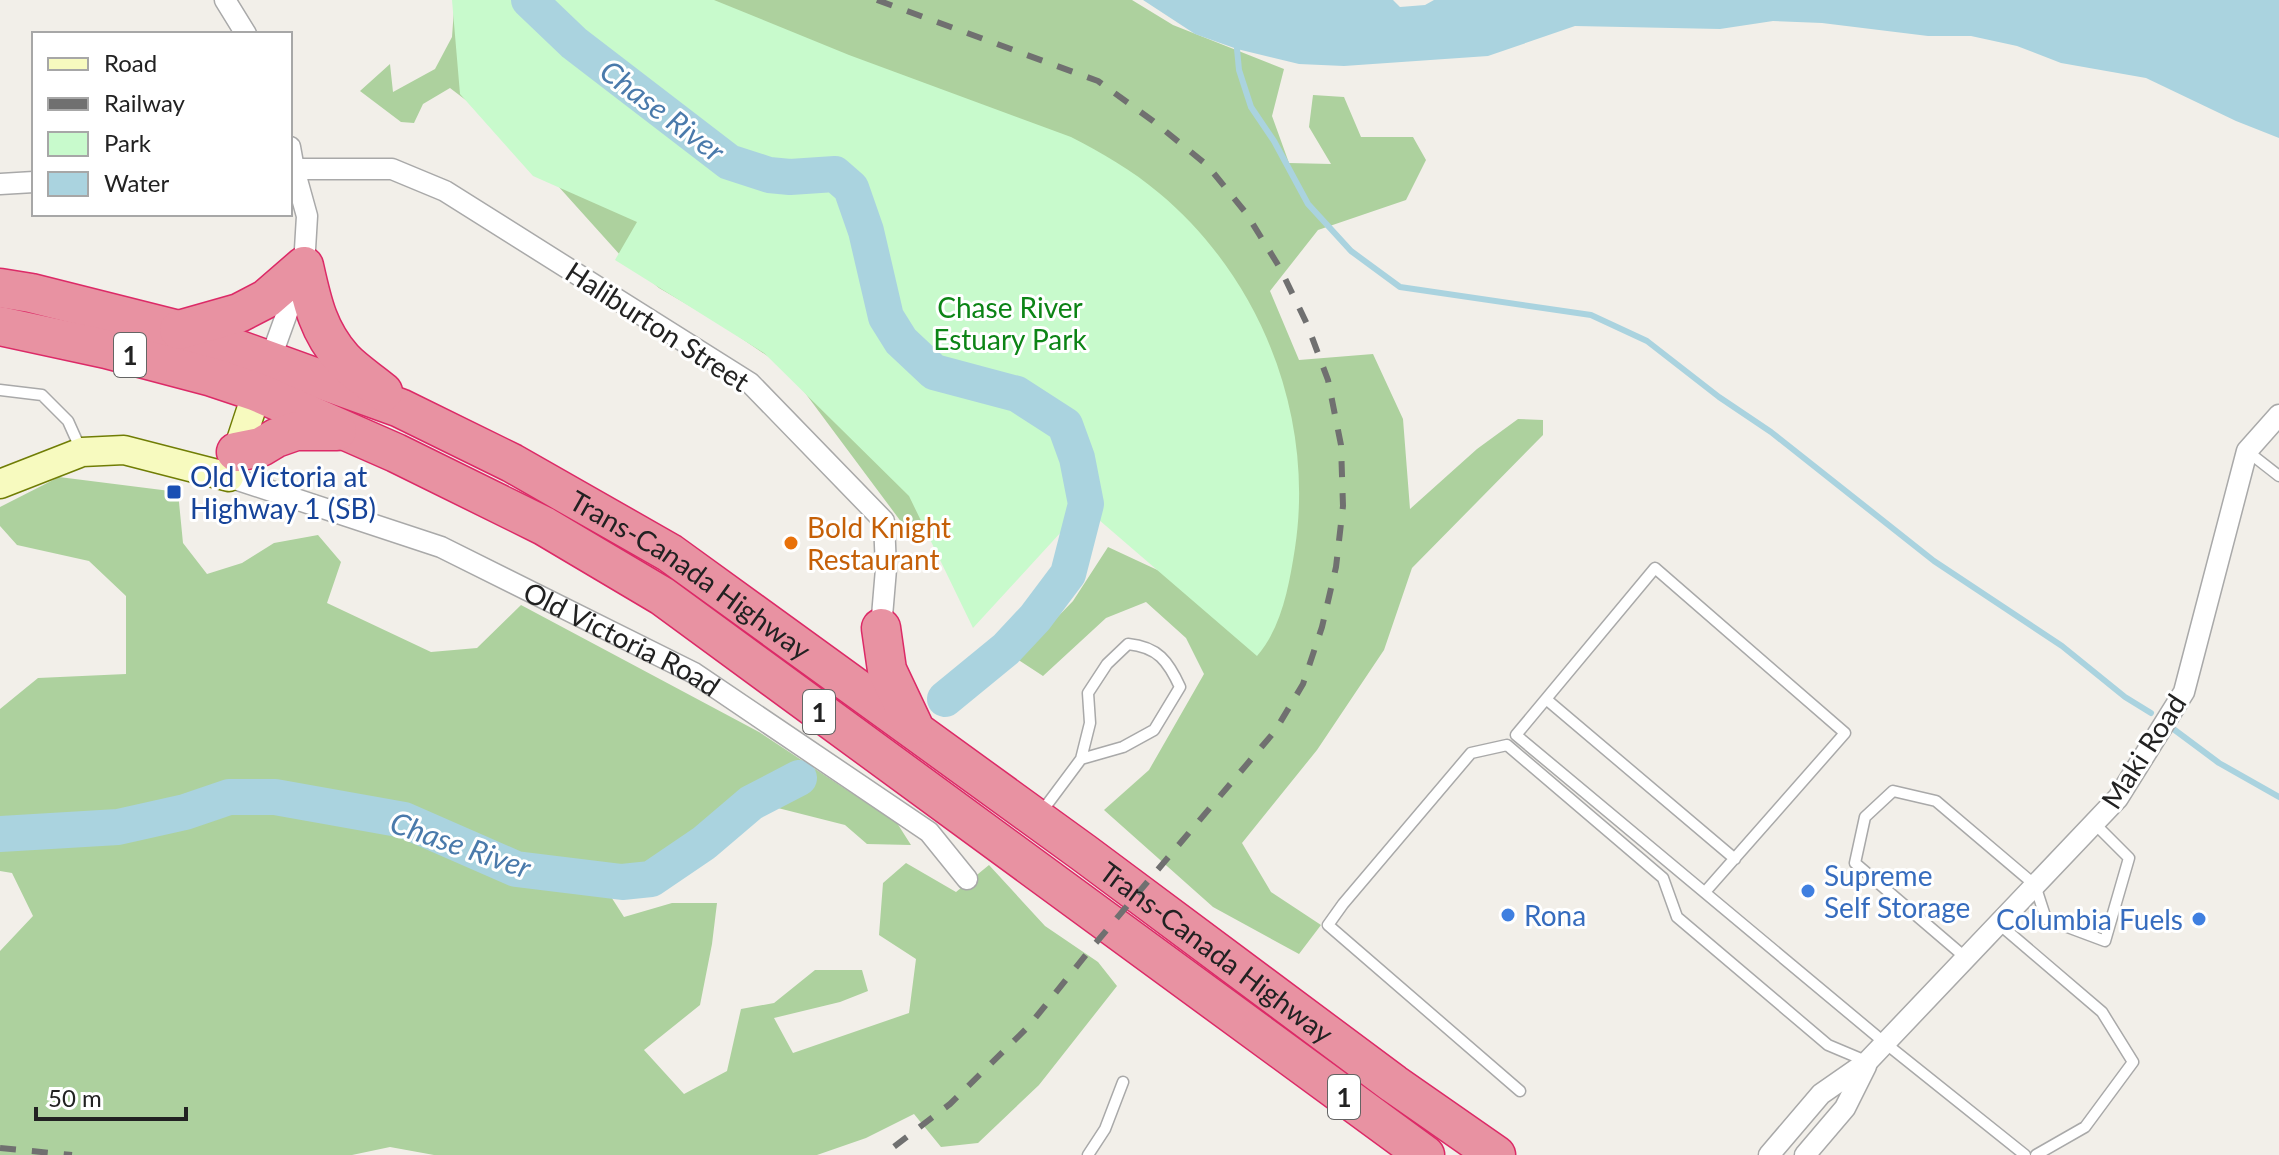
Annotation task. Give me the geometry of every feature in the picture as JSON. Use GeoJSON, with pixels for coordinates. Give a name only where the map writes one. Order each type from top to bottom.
{"type":"FeatureCollection","features":[{"type":"Feature","properties":{"kind":"highway"},"geometry":{"type":"LineString","coordinates":[[179,330],[239,313],[266,299],[304,266],[313,309],[327,337],[345,361],[400,408]]}},
{"type":"Feature","properties":{"kind":"highway","name":"Trans-Canada Highway"},"geometry":{"type":"LineString","coordinates":[[0,288],[179,330],[264,376],[348,432],[544,526],[662,596],[1425,1155]]}},
{"type":"Feature","properties":{"kind":"highway","name":"Trans-Canada Highway"},"geometry":{"type":"LineString","coordinates":[[0,326],[106,349],[212,377],[264,376],[400,408],[512,463],[670,553],[1037,819],[1394,1084],[1496,1155]]}},
{"type":"Feature","properties":{"kind":"highway"},"geometry":{"type":"LineString","coordinates":[[232,464],[276,438],[296,431],[348,432]]}},
{"type":"Feature","properties":{"kind":"highway"},"geometry":{"type":"LineString","coordinates":[[881,628],[887,670],[916,731]]}},
{"type":"Feature","properties":{"kind":"street"},"geometry":{"type":"LineString","coordinates":[[225,0],[245,32]]}},
{"type":"Feature","properties":{"kind":"street"},"geometry":{"type":"LineString","coordinates":[[232,464],[304,266],[307,216],[292,169]]}},
{"type":"Feature","properties":{"kind":"street","name":"Haliburton Street"},"geometry":{"type":"LineString","coordinates":[[292,169],[392,169],[445,191],[750,383],[884,521],[886,569],[881,628]]}},
{"type":"Feature","properties":{"kind":"street"},"geometry":{"type":"LineString","coordinates":[[0,184],[32,182]]}},
{"type":"Feature","properties":{"kind":"street","name":"Maki Road"},"geometry":{"type":"LineString","coordinates":[[1769,1155],[1821,1094],[1867,1062],[2118,798],[2184,692],[2247,451],[2279,415]]}},
{"type":"Feature","properties":{"kind":"street","name":"Old Victoria Road"},"geometry":{"type":"LineString","coordinates":[[0,484],[82,452],[124,450],[232,464],[441,547],[694,673],[929,832],[967,879]]}},
{"type":"Feature","properties":{"kind":"street","name":"Maki Road"},"geometry":{"type":"LineString","coordinates":[[1805,1155],[1845,1108],[1867,1062]]}},
{"type":"Feature","properties":{"kind":"lane"},"geometry":{"type":"LineString","coordinates":[[0,390],[42,395],[68,421],[82,452]]}},
{"type":"Feature","properties":{"kind":"lane"},"geometry":{"type":"LineString","coordinates":[[2247,451],[2279,476]]}},
{"type":"Feature","properties":{"kind":"lane"},"geometry":{"type":"LineString","coordinates":[[1705,892],[1845,733],[1655,568],[1516,735],[1885,1043],[2025,1155]]}},
{"type":"Feature","properties":{"kind":"lane"},"geometry":{"type":"LineString","coordinates":[[1037,819],[1081,759],[1090,723],[1088,693],[1107,664],[1128,644],[1146,646],[1169,664],[1180,687],[1154,730],[1123,747],[1081,759]]}},
{"type":"Feature","properties":{"kind":"lane"},"geometry":{"type":"LineString","coordinates":[[1546,699],[1735,859]]}},
{"type":"Feature","properties":{"kind":"lane"},"geometry":{"type":"LineString","coordinates":[[1520,1091],[1328,925],[1471,753],[1507,745],[1663,878],[1677,917],[1828,1045],[1867,1062]]}},
{"type":"Feature","properties":{"kind":"lane"},"geometry":{"type":"LineString","coordinates":[[1966,958],[1855,863],[1865,817],[1893,791],[1936,801],[2035,885],[2046,919],[2105,941],[2129,858],[2094,823]]}},
{"type":"Feature","properties":{"kind":"lane"},"geometry":{"type":"LineString","coordinates":[[1999,924],[2102,1012],[2133,1062],[2085,1127],[2036,1155]]}},
{"type":"Feature","properties":{"kind":"lane"},"geometry":{"type":"LineString","coordinates":[[1088,1155],[1105,1129],[1123,1082]]}},
{"type":"Feature","properties":{"kind":"green space","name":"Chase River Estuary Park"},"geometry":{"type":"Polygon","coordinates":[[[452,0],[714,0],[849,55],[1071,137],[1116,162],[1159,193],[1195,227],[1226,266],[1252,308],[1273,353],[1288,400],[1297,449],[1299,498],[1295,548],[1287,591],[1266,645],[1257,656],[1084,507],[973,628],[909,496],[764,353],[615,260],[637,222],[533,176],[460,94],[452,0]]]}},
{"type":"Feature","properties":{"kind":"green space"},"geometry":{"type":"Polygon","coordinates":[[[609,0],[1132,0],[1173,25],[1284,69],[1272,116],[1289,163],[1331,164],[1309,127],[1313,95],[1344,97],[1361,137],[1413,137],[1426,160],[1406,200],[1318,230],[1270,291],[1299,360],[1373,354],[1403,419],[1410,509],[1477,449],[1518,419],[1543,420],[1543,435],[1412,568],[1384,650],[1317,750],[1242,843],[1271,892],[1321,925],[1299,954],[1213,907],[1104,810],[1149,770],[1204,674],[1186,638],[1146,602],[1106,618],[1043,676],[1017,659],[1073,601],[1108,547],[1166,574],[1285,450],[940,536],[902,523],[788,370],[719,323],[659,288],[621,256],[513,136],[450,88],[423,104],[414,123],[401,122],[360,91],[390,64],[393,92],[435,69],[452,37],[454,9],[609,0]]]}},
{"type":"Feature","properties":{"kind":"green space"},"geometry":{"type":"Polygon","coordinates":[[[59,477],[178,492],[183,543],[207,574],[242,563],[274,543],[318,535],[341,562],[327,603],[431,652],[477,648],[521,605],[759,732],[897,823],[911,845],[867,844],[845,825],[766,805],[664,870],[608,892],[624,917],[672,903],[717,903],[700,1005],[644,1050],[684,1094],[727,1071],[741,1009],[774,1003],[815,970],[862,970],[868,991],[840,1002],[774,1018],[793,1053],[909,1013],[916,959],[879,935],[883,883],[906,863],[956,892],[989,865],[1045,926],[1098,962],[1117,986],[1039,1085],[978,1143],[941,1147],[914,1114],[866,1138],[817,1155],[434,1155],[390,1147],[352,1155],[0,1155],[0,951],[33,916],[12,873],[0,871],[0,709],[38,678],[126,674],[126,596],[89,561],[17,545],[0,526],[0,507],[59,477]]]}},
{"type":"Feature","properties":{"kind":"water"},"geometry":{"type":"Polygon","coordinates":[[[1143,0],[1393,0],[1400,7],[1425,5],[1434,0],[2279,0],[2279,138],[2146,78],[2061,63],[2017,46],[1971,36],[1928,36],[1822,23],[1773,21],[1720,29],[1575,26],[1488,56],[1344,66],[1299,64],[1237,49],[1195,34],[1143,0]]]}},
{"type":"Feature","properties":{"kind":"waterway","name":"Chase River"},"geometry":{"type":"LineString","coordinates":[[529,0],[574,43],[729,162],[769,175],[835,174],[851,188],[866,231],[886,317],[901,341],[934,372],[1017,394],[1065,425],[1077,458],[1086,504],[1068,574],[1035,618],[1006,649],[945,699]]}},
{"type":"Feature","properties":{"kind":"waterway"},"geometry":{"type":"LineString","coordinates":[[1237,49],[1239,70],[1251,107],[1274,141],[1308,204],[1351,251],[1400,287],[1591,315],[1647,341],[1719,397],[1771,432],[1934,561],[2062,646],[2125,697],[2151,713]]}},
{"type":"Feature","properties":{"kind":"waterway"},"geometry":{"type":"LineString","coordinates":[[2168,725],[2219,763],[2279,797]]}},
{"type":"Feature","properties":{"kind":"waterway","name":"Chase River"},"geometry":{"type":"LineString","coordinates":[[0,834],[118,827],[185,812],[229,797],[275,797],[404,820],[516,869],[622,882],[651,879],[704,843],[751,803],[799,778]]}},
{"type":"Feature","properties":{"kind":"railway"},"geometry":{"type":"LineString","coordinates":[[877,0],[1098,81],[1207,165],[1246,213],[1280,268],[1307,324],[1328,380],[1341,445],[1343,506],[1336,567],[1322,627],[1303,684],[1275,731],[1028,1027],[950,1104],[883,1155]]}},
{"type":"Feature","properties":{"kind":"railway"},"geometry":{"type":"LineString","coordinates":[[0,1148],[72,1155]]}},
{"type":"Feature","properties":{"kind":"place","name":"Old Victoria at Highway 1 (SB)"},"geometry":{"type":"Point","coordinates":[174,492]}},
{"type":"Feature","properties":{"kind":"place","name":"Bold Knight Restaurant"},"geometry":{"type":"Point","coordinates":[791,543]}},
{"type":"Feature","properties":{"kind":"place","name":"Supreme Self Storage"},"geometry":{"type":"Point","coordinates":[1808,891]}},
{"type":"Feature","properties":{"kind":"place","name":"Rona"},"geometry":{"type":"Point","coordinates":[1508,915]}},
{"type":"Feature","properties":{"kind":"place","name":"Columbia Fuels"},"geometry":{"type":"Point","coordinates":[2199,919]}}]}
